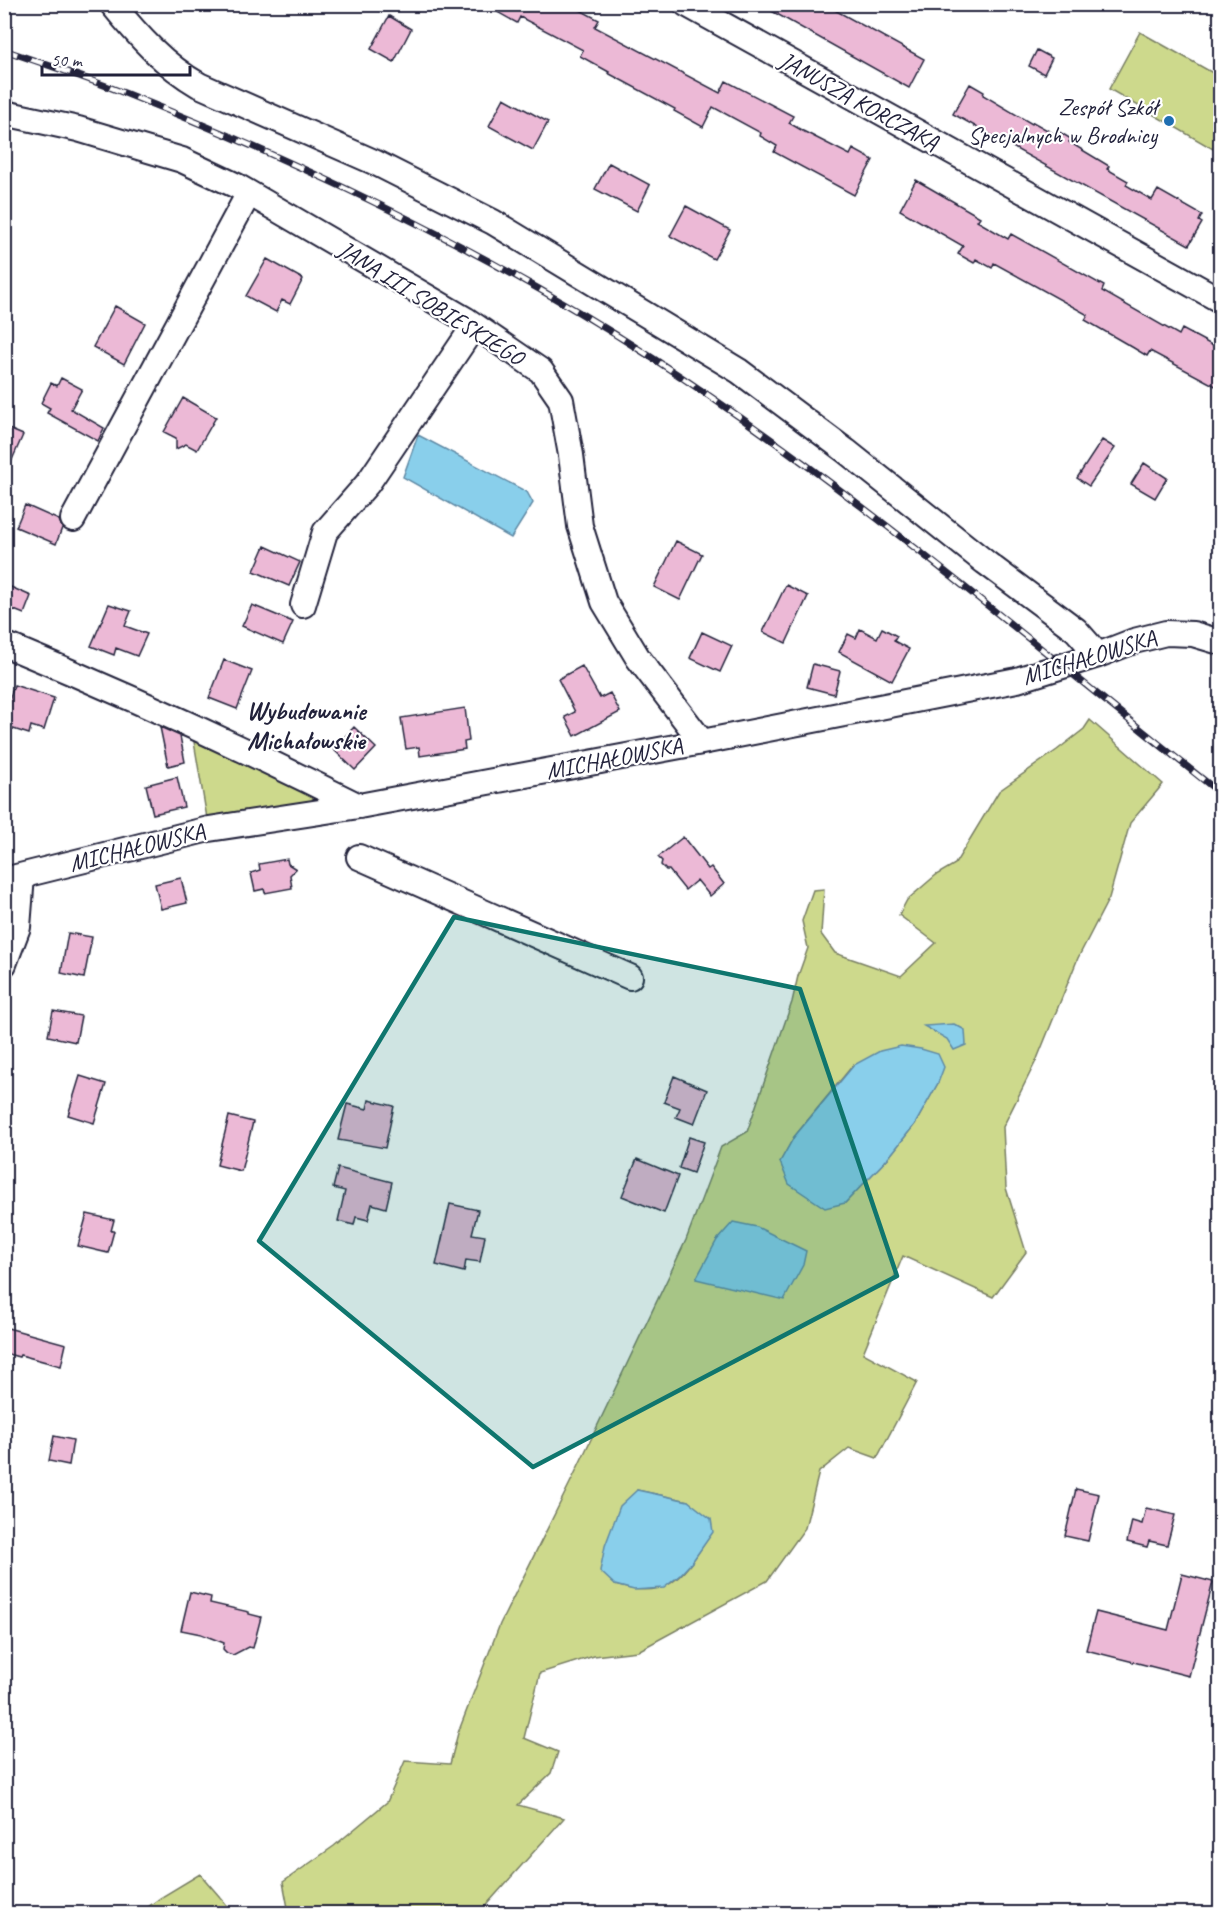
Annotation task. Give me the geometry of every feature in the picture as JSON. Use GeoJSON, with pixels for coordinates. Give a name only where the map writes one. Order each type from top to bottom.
{"type":"FeatureCollection","features":[{"type":"Feature","properties":{"kind":"street"},"geometry":{"type":"LineString","coordinates":[[112,4],[138,36],[184,76],[199,85],[374,162],[493,222],[739,371],[1076,630],[1098,656]]}},
{"type":"Feature","properties":{"kind":"street","name":"JANUSZA KORCZAKA"},"geometry":{"type":"LineString","coordinates":[[686,4],[1221,300]]}},
{"type":"Feature","properties":{"kind":"street","name":"JANA III SOBIESKIEGO"},"geometry":{"type":"LineString","coordinates":[[4,113],[78,129],[182,160],[249,193],[474,326],[541,371],[561,400],[572,455],[580,526],[604,602],[638,658],[702,742]]}},
{"type":"Feature","properties":{"kind":"street"},"geometry":{"type":"LineString","coordinates":[[73,519],[249,193]]}},
{"type":"Feature","properties":{"kind":"street"},"geometry":{"type":"LineString","coordinates":[[303,605],[325,532],[368,483],[474,326]]}},
{"type":"Feature","properties":{"kind":"street","name":"MICHAŁOWSKA"},"geometry":{"type":"LineString","coordinates":[[13,878],[209,829],[359,806],[1017,680],[1098,656],[1134,641],[1166,633],[1193,634],[1221,642]]}},
{"type":"Feature","properties":{"kind":"street"},"geometry":{"type":"LineString","coordinates":[[4,644],[73,672],[270,761],[359,806]]}},
{"type":"Feature","properties":{"kind":"street"},"geometry":{"type":"LineString","coordinates":[[359,857],[630,977]]}},
{"type":"Feature","properties":{"kind":"street"},"geometry":{"type":"LineString","coordinates":[[4,964],[18,927],[13,878]]}},
{"type":"Feature","properties":{"kind":"highlighted area"},"geometry":{"type":"Polygon","coordinates":[[[454,917],[800,989],[897,1276],[533,1467],[259,1241],[454,917]]]}},
{"type":"Feature","properties":{"kind":"green space"},"geometry":{"type":"Polygon","coordinates":[[[1140,32],[1220,77],[1220,153],[1109,89],[1140,32]]]}},
{"type":"Feature","properties":{"kind":"green space"},"geometry":{"type":"Polygon","coordinates":[[[1090,720],[1163,784],[1130,823],[1109,898],[1078,958],[1037,1059],[1003,1127],[1006,1188],[1026,1252],[993,1297],[903,1256],[863,1353],[917,1382],[877,1458],[849,1448],[819,1472],[805,1528],[767,1581],[638,1651],[594,1656],[540,1673],[524,1738],[558,1752],[551,1773],[518,1805],[564,1818],[479,1913],[289,1913],[283,1882],[334,1846],[387,1802],[405,1761],[450,1764],[458,1733],[500,1624],[686,1240],[721,1147],[747,1132],[792,1002],[808,948],[802,921],[813,890],[824,889],[821,934],[835,953],[901,976],[936,943],[899,915],[907,900],[936,875],[955,864],[999,791],[1084,729],[1090,720]],[[853,1065],[794,1137],[780,1162],[845,1203],[889,1157],[915,1124],[938,1083],[853,1065]],[[637,1490],[615,1585],[650,1590],[663,1587],[684,1572],[712,1532],[688,1501],[637,1490]]]}},
{"type":"Feature","properties":{"kind":"green space"},"geometry":{"type":"Polygon","coordinates":[[[193,736],[329,800],[208,824],[193,736]]]}},
{"type":"Feature","properties":{"kind":"green space"},"geometry":{"type":"Polygon","coordinates":[[[200,1874],[232,1911],[230,1913],[140,1913],[160,1898],[200,1874]]]}},
{"type":"Feature","properties":{"kind":"water"},"geometry":{"type":"Polygon","coordinates":[[[418,435],[527,492],[533,503],[511,538],[403,477],[418,435]]]}},
{"type":"Feature","properties":{"kind":"water"},"geometry":{"type":"Polygon","coordinates":[[[954,1024],[965,1030],[966,1045],[954,1050],[947,1039],[924,1026],[954,1024]]]}},
{"type":"Feature","properties":{"kind":"water"},"geometry":{"type":"Polygon","coordinates":[[[901,1046],[938,1054],[944,1067],[938,1083],[915,1124],[889,1157],[845,1203],[825,1208],[789,1184],[780,1162],[794,1137],[854,1065],[880,1051],[901,1046]]]}},
{"type":"Feature","properties":{"kind":"water"},"geometry":{"type":"Polygon","coordinates":[[[733,1222],[757,1227],[806,1251],[803,1265],[784,1300],[696,1279],[717,1240],[733,1222]]]}},
{"type":"Feature","properties":{"kind":"water"},"geometry":{"type":"Polygon","coordinates":[[[637,1490],[688,1501],[711,1519],[713,1532],[692,1562],[664,1588],[634,1590],[615,1585],[600,1571],[605,1546],[620,1506],[637,1490]]]}},
{"type":"Feature","properties":{"kind":"building"},"geometry":{"type":"Polygon","coordinates":[[[483,4],[569,4],[599,20],[595,27],[720,93],[726,81],[793,116],[789,123],[803,131],[850,155],[853,149],[873,160],[854,195],[774,152],[777,146],[760,136],[761,133],[713,107],[703,127],[580,56],[583,50],[520,17],[517,23],[483,4]]]}},
{"type":"Feature","properties":{"kind":"building"},"geometry":{"type":"Polygon","coordinates":[[[759,4],[824,4],[924,59],[909,88],[759,4]]]}},
{"type":"Feature","properties":{"kind":"building"},"geometry":{"type":"Polygon","coordinates":[[[389,16],[411,29],[394,62],[371,49],[389,16]]]}},
{"type":"Feature","properties":{"kind":"building"},"geometry":{"type":"Polygon","coordinates":[[[1037,50],[1052,58],[1044,74],[1029,66],[1037,50]]]}},
{"type":"Feature","properties":{"kind":"building"},"geometry":{"type":"Polygon","coordinates":[[[970,84],[984,92],[983,95],[1032,124],[1033,122],[1056,135],[1058,131],[1071,139],[1069,142],[1109,166],[1107,169],[1128,181],[1126,185],[1152,200],[1158,190],[1202,215],[1199,221],[1202,223],[1189,245],[953,114],[970,84]]]}},
{"type":"Feature","properties":{"kind":"building"},"geometry":{"type":"Polygon","coordinates":[[[504,98],[548,122],[533,150],[489,126],[504,98]]]}},
{"type":"Feature","properties":{"kind":"building"},"geometry":{"type":"Polygon","coordinates":[[[609,163],[650,185],[637,211],[595,189],[609,163]]]}},
{"type":"Feature","properties":{"kind":"building"},"geometry":{"type":"Polygon","coordinates":[[[916,180],[980,217],[977,221],[1008,239],[1011,234],[1104,286],[1102,291],[1179,335],[1182,329],[1221,350],[1221,389],[1150,351],[1147,356],[1085,320],[1088,315],[994,263],[992,268],[976,259],[974,263],[958,254],[963,246],[900,210],[916,180]]]}},
{"type":"Feature","properties":{"kind":"building"},"geometry":{"type":"Polygon","coordinates":[[[686,206],[730,230],[714,259],[670,236],[686,206]]]}},
{"type":"Feature","properties":{"kind":"building"},"geometry":{"type":"Polygon","coordinates":[[[267,259],[303,279],[290,304],[282,300],[276,312],[246,296],[267,259]]]}},
{"type":"Feature","properties":{"kind":"building"},"geometry":{"type":"Polygon","coordinates":[[[115,306],[145,323],[124,364],[93,347],[115,306]]]}},
{"type":"Feature","properties":{"kind":"building"},"geometry":{"type":"Polygon","coordinates":[[[61,378],[82,389],[71,409],[104,428],[98,441],[47,413],[50,408],[41,403],[51,383],[57,386],[61,378]]]}},
{"type":"Feature","properties":{"kind":"building"},"geometry":{"type":"Polygon","coordinates":[[[183,398],[216,417],[197,450],[186,444],[176,449],[176,438],[164,432],[183,398]]]}},
{"type":"Feature","properties":{"kind":"building"},"geometry":{"type":"Polygon","coordinates":[[[4,427],[23,435],[4,478],[4,427]]]}},
{"type":"Feature","properties":{"kind":"building"},"geometry":{"type":"Polygon","coordinates":[[[1102,440],[1115,448],[1089,486],[1077,478],[1102,440]]]}},
{"type":"Feature","properties":{"kind":"building"},"geometry":{"type":"Polygon","coordinates":[[[1144,463],[1167,478],[1155,498],[1131,484],[1144,463]]]}},
{"type":"Feature","properties":{"kind":"building"},"geometry":{"type":"Polygon","coordinates":[[[25,505],[59,520],[62,528],[56,544],[16,527],[25,505]]]}},
{"type":"Feature","properties":{"kind":"building"},"geometry":{"type":"Polygon","coordinates":[[[676,541],[702,554],[680,600],[654,587],[676,541]]]}},
{"type":"Feature","properties":{"kind":"building"},"geometry":{"type":"Polygon","coordinates":[[[265,546],[300,562],[289,586],[254,571],[265,546]]]}},
{"type":"Feature","properties":{"kind":"building"},"geometry":{"type":"Polygon","coordinates":[[[4,584],[31,596],[24,614],[4,606],[4,584]]]}},
{"type":"Feature","properties":{"kind":"building"},"geometry":{"type":"Polygon","coordinates":[[[786,585],[808,596],[786,643],[763,632],[786,585]]]}},
{"type":"Feature","properties":{"kind":"building"},"geometry":{"type":"Polygon","coordinates":[[[109,604],[131,611],[125,626],[147,634],[137,656],[116,648],[114,655],[91,646],[109,604]]]}},
{"type":"Feature","properties":{"kind":"building"},"geometry":{"type":"Polygon","coordinates":[[[252,605],[293,622],[283,644],[242,626],[252,605]]]}},
{"type":"Feature","properties":{"kind":"building"},"geometry":{"type":"Polygon","coordinates":[[[882,628],[897,636],[894,641],[909,649],[892,681],[839,652],[848,634],[856,638],[860,629],[877,638],[882,628]]]}},
{"type":"Feature","properties":{"kind":"building"},"geometry":{"type":"Polygon","coordinates":[[[702,632],[732,646],[720,672],[690,658],[702,632]]]}},
{"type":"Feature","properties":{"kind":"building"},"geometry":{"type":"Polygon","coordinates":[[[224,660],[252,671],[237,709],[209,698],[224,660]]]}},
{"type":"Feature","properties":{"kind":"building"},"geometry":{"type":"Polygon","coordinates":[[[813,664],[840,671],[834,694],[807,687],[813,664]]]}},
{"type":"Feature","properties":{"kind":"building"},"geometry":{"type":"Polygon","coordinates":[[[582,666],[600,698],[610,693],[620,712],[575,736],[565,717],[575,712],[558,679],[582,666]]]}},
{"type":"Feature","properties":{"kind":"building"},"geometry":{"type":"Polygon","coordinates":[[[14,685],[54,698],[44,730],[31,726],[29,734],[4,726],[4,716],[14,685]]]}},
{"type":"Feature","properties":{"kind":"building"},"geometry":{"type":"Polygon","coordinates":[[[465,708],[469,741],[464,742],[465,749],[420,756],[419,747],[406,749],[401,718],[465,708]]]}},
{"type":"Feature","properties":{"kind":"building"},"geometry":{"type":"Polygon","coordinates":[[[160,727],[180,736],[185,762],[168,766],[160,727]]]}},
{"type":"Feature","properties":{"kind":"building"},"geometry":{"type":"Polygon","coordinates":[[[354,727],[376,748],[355,770],[333,749],[354,727]]]}},
{"type":"Feature","properties":{"kind":"building"},"geometry":{"type":"Polygon","coordinates":[[[177,777],[184,807],[153,814],[146,785],[177,777]]]}},
{"type":"Feature","properties":{"kind":"building"},"geometry":{"type":"Polygon","coordinates":[[[683,837],[708,869],[711,867],[724,884],[710,896],[697,880],[685,890],[669,870],[661,865],[662,861],[658,857],[683,837]]]}},
{"type":"Feature","properties":{"kind":"building"},"geometry":{"type":"Polygon","coordinates":[[[287,859],[288,864],[296,869],[290,875],[292,888],[265,893],[264,889],[255,891],[251,873],[260,870],[259,864],[287,859]]]}},
{"type":"Feature","properties":{"kind":"building"},"geometry":{"type":"Polygon","coordinates":[[[181,878],[187,903],[161,909],[155,884],[181,878]]]}},
{"type":"Feature","properties":{"kind":"building"},"geometry":{"type":"Polygon","coordinates":[[[68,933],[92,937],[84,978],[61,973],[68,933]]]}},
{"type":"Feature","properties":{"kind":"building"},"geometry":{"type":"Polygon","coordinates":[[[53,1011],[81,1016],[76,1042],[48,1036],[53,1011]]]}},
{"type":"Feature","properties":{"kind":"building"},"geometry":{"type":"Polygon","coordinates":[[[80,1076],[106,1084],[94,1123],[68,1115],[80,1076]]]}},
{"type":"Feature","properties":{"kind":"building"},"geometry":{"type":"Polygon","coordinates":[[[674,1076],[707,1090],[694,1124],[676,1117],[680,1108],[664,1102],[674,1076]]]}},
{"type":"Feature","properties":{"kind":"building"},"geometry":{"type":"Polygon","coordinates":[[[369,1100],[394,1106],[385,1148],[338,1140],[347,1104],[367,1109],[369,1100]]]}},
{"type":"Feature","properties":{"kind":"building"},"geometry":{"type":"Polygon","coordinates":[[[229,1116],[253,1122],[241,1171],[217,1165],[229,1116]]]}},
{"type":"Feature","properties":{"kind":"building"},"geometry":{"type":"Polygon","coordinates":[[[689,1137],[704,1142],[693,1173],[679,1168],[689,1137]]]}},
{"type":"Feature","properties":{"kind":"building"},"geometry":{"type":"Polygon","coordinates":[[[637,1159],[678,1176],[664,1213],[622,1196],[637,1159]]]}},
{"type":"Feature","properties":{"kind":"building"},"geometry":{"type":"Polygon","coordinates":[[[338,1168],[392,1182],[386,1208],[372,1204],[368,1220],[356,1217],[354,1225],[338,1221],[345,1191],[333,1188],[338,1168]]]}},
{"type":"Feature","properties":{"kind":"building"},"geometry":{"type":"Polygon","coordinates":[[[450,1204],[478,1210],[472,1234],[485,1236],[480,1262],[466,1260],[464,1272],[436,1265],[450,1204]]]}},
{"type":"Feature","properties":{"kind":"building"},"geometry":{"type":"Polygon","coordinates":[[[87,1214],[114,1220],[111,1231],[114,1231],[108,1253],[78,1246],[87,1214]]]}},
{"type":"Feature","properties":{"kind":"building"},"geometry":{"type":"Polygon","coordinates":[[[4,1327],[66,1344],[61,1366],[4,1353],[4,1327]]]}},
{"type":"Feature","properties":{"kind":"building"},"geometry":{"type":"Polygon","coordinates":[[[54,1436],[73,1440],[69,1465],[49,1461],[54,1436]]]}},
{"type":"Feature","properties":{"kind":"building"},"geometry":{"type":"Polygon","coordinates":[[[1076,1489],[1099,1494],[1088,1541],[1065,1536],[1076,1489]]]}},
{"type":"Feature","properties":{"kind":"building"},"geometry":{"type":"Polygon","coordinates":[[[1146,1508],[1175,1515],[1167,1545],[1149,1541],[1147,1547],[1127,1542],[1132,1521],[1142,1524],[1146,1508]]]}},
{"type":"Feature","properties":{"kind":"building"},"geometry":{"type":"Polygon","coordinates":[[[1182,1574],[1213,1582],[1189,1676],[1086,1650],[1096,1612],[1168,1630],[1182,1574]]]}},
{"type":"Feature","properties":{"kind":"building"},"geometry":{"type":"Polygon","coordinates":[[[190,1592],[211,1597],[210,1603],[261,1617],[253,1648],[248,1647],[233,1655],[223,1649],[224,1643],[201,1634],[181,1630],[190,1592]]]}},
{"type":"Feature","properties":{"kind":"railway"},"geometry":{"type":"LineString","coordinates":[[4,50],[127,94],[330,181],[463,247],[591,320],[728,409],[872,514],[1220,793]]}},
{"type":"Feature","properties":{"kind":"place","name":"Zespół Szkół Specjalnych w Brodnicy"},"geometry":{"type":"Point","coordinates":[1169,121]}},
{"type":"Feature","properties":{"kind":"district","name":"Wybudowanie Michałowskie"},"geometry":{"type":"Point","coordinates":[306,725]}}]}
